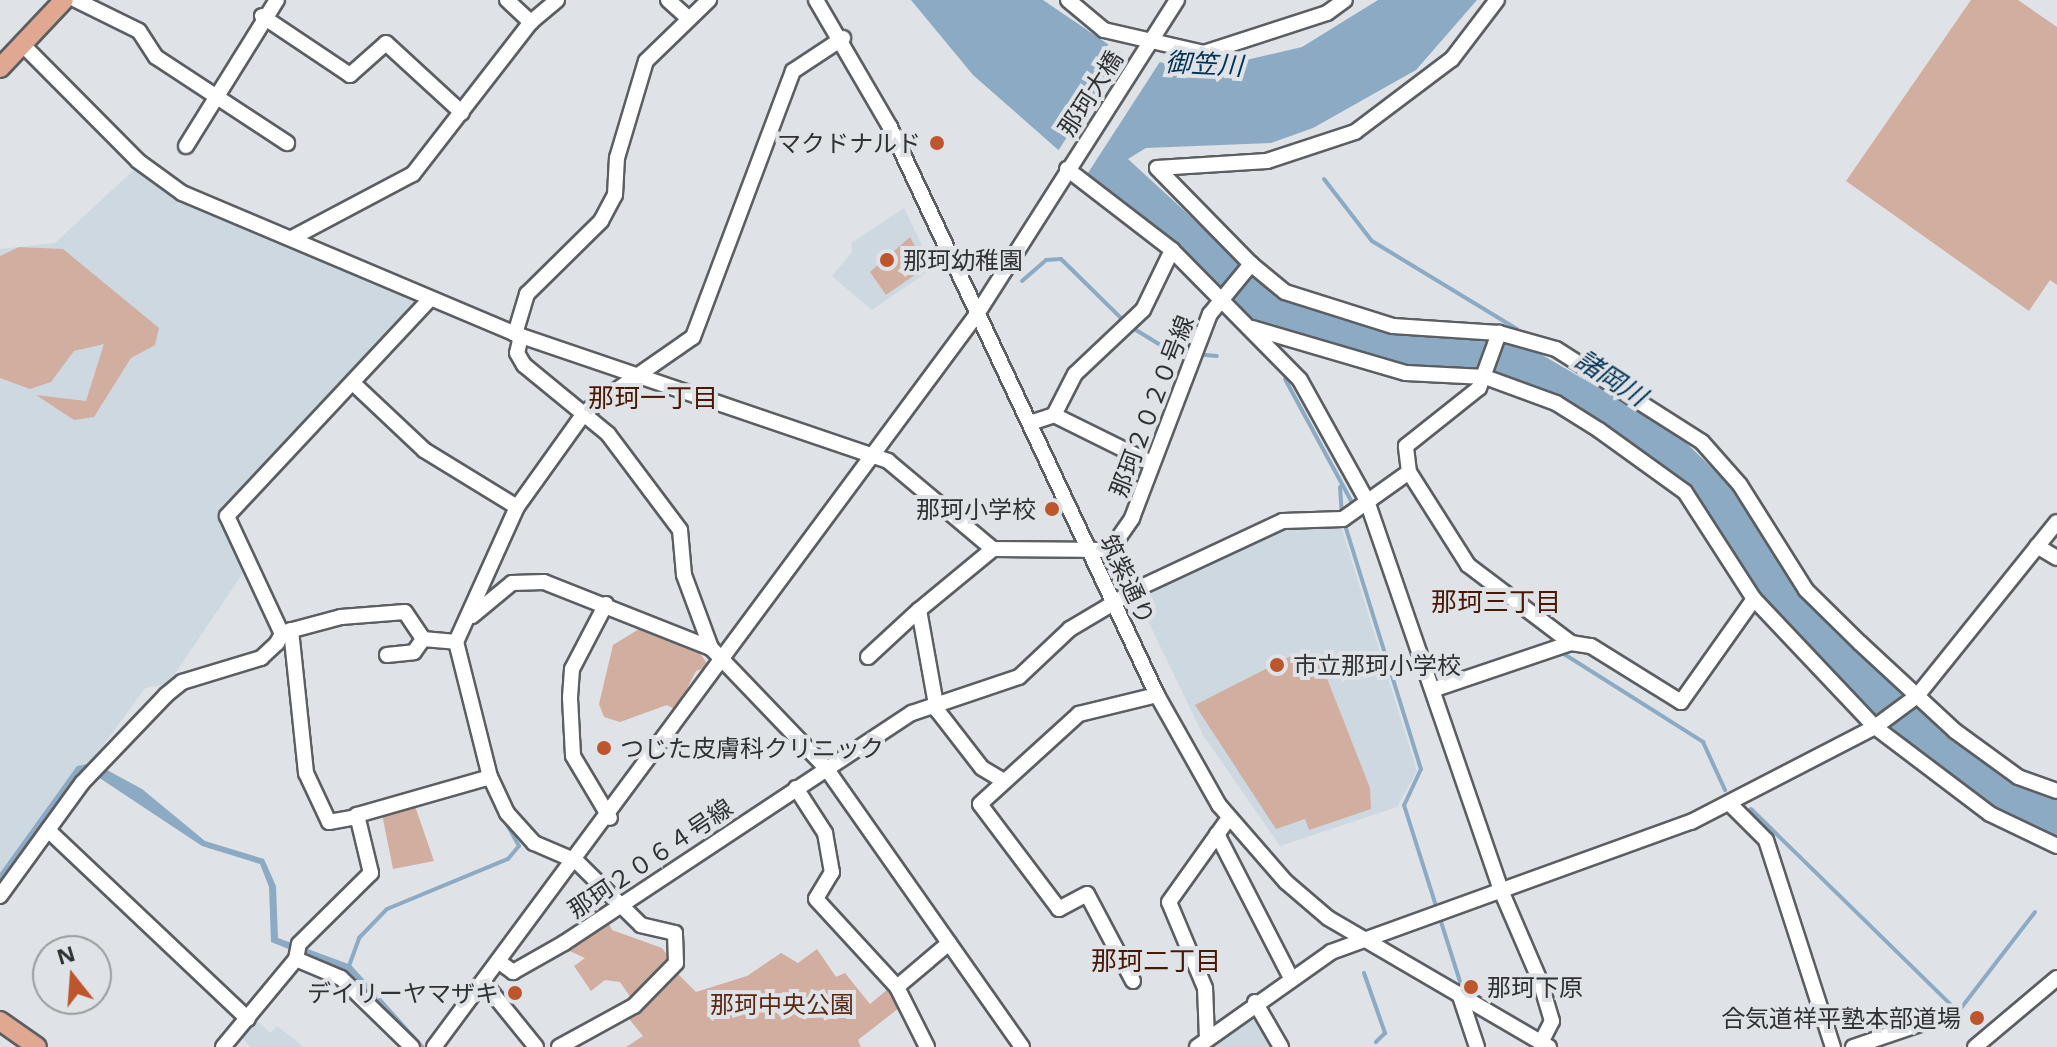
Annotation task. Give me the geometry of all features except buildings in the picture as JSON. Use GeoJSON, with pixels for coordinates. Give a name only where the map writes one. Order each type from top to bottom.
{"type":"FeatureCollection","features":[{"type":"Feature","properties":{"kind":"main road"},"geometry":{"type":"LineString","coordinates":[[1,65],[64,0]]}},
{"type":"Feature","properties":{"kind":"main road"},"geometry":{"type":"LineString","coordinates":[[0,1021],[37,1047]]}},
{"type":"Feature","properties":{"kind":"street"},"geometry":{"type":"LineString","coordinates":[[76,0],[139,31],[156,57],[287,143]]}},
{"type":"Feature","properties":{"kind":"street"},"geometry":{"type":"LineString","coordinates":[[186,146],[262,16],[277,0]]}},
{"type":"Feature","properties":{"kind":"street"},"geometry":{"type":"LineString","coordinates":[[507,0],[531,22]]}},
{"type":"Feature","properties":{"kind":"street"},"geometry":{"type":"LineString","coordinates":[[292,238],[413,174],[531,22],[557,0]]}},
{"type":"Feature","properties":{"kind":"street"},"geometry":{"type":"LineString","coordinates":[[668,0],[687,17]]}},
{"type":"Feature","properties":{"kind":"street"},"geometry":{"type":"LineString","coordinates":[[709,0],[687,17],[646,61],[617,158],[615,195],[601,221],[527,294],[517,353],[524,365],[585,412],[680,530],[684,575],[711,648]]}},
{"type":"Feature","properties":{"kind":"street","name":"筑紫通り"},"geometry":{"type":"LineString","coordinates":[[816,0],[843,38],[1030,423],[1157,695],[1229,818],[1286,882],[1364,941],[1545,1045]]}},
{"type":"Feature","properties":{"kind":"street"},"geometry":{"type":"LineString","coordinates":[[1068,0],[1104,30],[1204,53],[1327,13],[1345,0]]}},
{"type":"Feature","properties":{"kind":"street","name":"那珂大橋"},"geometry":{"type":"LineString","coordinates":[[434,1047],[610,818],[977,314],[1177,0]]}},
{"type":"Feature","properties":{"kind":"street"},"geometry":{"type":"LineString","coordinates":[[1497,0],[1452,59],[1355,132],[1267,161],[1157,168],[1249,266],[1285,292],[1393,326],[1499,333],[1556,349],[1702,442],[1740,485],[1806,590],[1917,696],[2018,777],[2057,791]]}},
{"type":"Feature","properties":{"kind":"street"},"geometry":{"type":"LineString","coordinates":[[262,16],[350,75],[386,43],[462,113]]}},
{"type":"Feature","properties":{"kind":"street"},"geometry":{"type":"LineString","coordinates":[[559,1047],[634,1006],[676,963],[668,926],[641,925],[576,861],[534,843],[490,777],[456,642],[470,617],[517,507],[585,412],[693,337],[793,71],[843,38]]}},
{"type":"Feature","properties":{"kind":"street"},"geometry":{"type":"LineString","coordinates":[[23,45],[158,179],[518,335],[634,378],[875,457],[910,474],[993,549]]}},
{"type":"Feature","properties":{"kind":"street"},"geometry":{"type":"LineString","coordinates":[[1067,169],[1172,250],[1300,380],[1367,501],[1435,689],[1500,888],[1552,1021],[1545,1045]]}},
{"type":"Feature","properties":{"kind":"street"},"geometry":{"type":"LineString","coordinates":[[1030,423],[1054,415],[1075,374],[1143,310],[1172,250]]}},
{"type":"Feature","properties":{"kind":"street","name":"那珂２０２０号線"},"geometry":{"type":"LineString","coordinates":[[1090,549],[1110,550],[1132,518],[1151,463],[1221,299],[1249,266]]}},
{"type":"Feature","properties":{"kind":"street"},"geometry":{"type":"LineString","coordinates":[[430,299],[226,518],[286,632],[306,773],[329,822],[358,817],[490,777]]}},
{"type":"Feature","properties":{"kind":"street"},"geometry":{"type":"LineString","coordinates":[[1248,326],[1406,373],[1485,377],[1556,403],[1685,492],[1754,599],[1875,727],[1990,814],[2057,846]]}},
{"type":"Feature","properties":{"kind":"street"},"geometry":{"type":"LineString","coordinates":[[1499,333],[1485,377],[1406,446],[1409,472],[1468,565],[1571,643]]}},
{"type":"Feature","properties":{"kind":"street"},"geometry":{"type":"LineString","coordinates":[[353,383],[424,450],[517,507]]}},
{"type":"Feature","properties":{"kind":"street"},"geometry":{"type":"LineString","coordinates":[[1054,415],[1151,463]]}},
{"type":"Feature","properties":{"kind":"street","name":"那珂２０６４号線"},"geometry":{"type":"LineString","coordinates":[[498,961],[513,972],[912,713],[937,710],[1019,677],[1070,629],[1283,521],[1343,519],[1409,472]]}},
{"type":"Feature","properties":{"kind":"street"},"geometry":{"type":"LineString","coordinates":[[1202,1043],[1290,976],[1364,941],[1500,888],[1731,805],[1875,727],[1917,696],[2057,522]]}},
{"type":"Feature","properties":{"kind":"street"},"geometry":{"type":"LineString","coordinates":[[2037,546],[2057,558]]}},
{"type":"Feature","properties":{"kind":"street"},"geometry":{"type":"LineString","coordinates":[[868,657],[993,549],[1090,549]]}},
{"type":"Feature","properties":{"kind":"street"},"geometry":{"type":"LineString","coordinates":[[470,617],[512,583],[544,582],[711,648],[826,768],[1022,1047]]}},
{"type":"Feature","properties":{"kind":"street"},"geometry":{"type":"LineString","coordinates":[[1435,689],[1571,643],[1591,646],[1681,702],[1754,599]]}},
{"type":"Feature","properties":{"kind":"street"},"geometry":{"type":"LineString","coordinates":[[606,604],[572,669],[570,698],[573,756],[610,818]]}},
{"type":"Feature","properties":{"kind":"street"},"geometry":{"type":"LineString","coordinates":[[919,610],[937,710],[982,768],[1002,780]]}},
{"type":"Feature","properties":{"kind":"street"},"geometry":{"type":"LineString","coordinates":[[0,896],[95,770],[173,688],[261,658],[286,632],[405,612],[423,639]]}},
{"type":"Feature","properties":{"kind":"street"},"geometry":{"type":"LineString","coordinates":[[423,639],[456,642]]}},
{"type":"Feature","properties":{"kind":"street"},"geometry":{"type":"LineString","coordinates":[[387,655],[414,652],[423,639]]}},
{"type":"Feature","properties":{"kind":"street"},"geometry":{"type":"LineString","coordinates":[[1133,981],[1087,894],[1059,909],[980,808],[1002,780],[1032,764],[1079,714],[1157,695]]}},
{"type":"Feature","properties":{"kind":"street"},"geometry":{"type":"LineString","coordinates":[[796,788],[825,833],[832,872],[816,899],[897,987],[927,1047]]}},
{"type":"Feature","properties":{"kind":"street"},"geometry":{"type":"LineString","coordinates":[[1731,805],[1766,840],[1833,1047]]}},
{"type":"Feature","properties":{"kind":"street"},"geometry":{"type":"LineString","coordinates":[[223,1047],[296,959],[299,944],[371,873],[358,817]]}},
{"type":"Feature","properties":{"kind":"street"},"geometry":{"type":"LineString","coordinates":[[1202,1043],[1205,988],[1169,902],[1229,818]]}},
{"type":"Feature","properties":{"kind":"street"},"geometry":{"type":"LineString","coordinates":[[48,830],[248,1019]]}},
{"type":"Feature","properties":{"kind":"street"},"geometry":{"type":"LineString","coordinates":[[1217,834],[1290,976]]}},
{"type":"Feature","properties":{"kind":"street"},"geometry":{"type":"LineString","coordinates":[[897,987],[949,943]]}},
{"type":"Feature","properties":{"kind":"street"},"geometry":{"type":"LineString","coordinates":[[296,959],[341,978],[412,1047]]}},
{"type":"Feature","properties":{"kind":"street"},"geometry":{"type":"LineString","coordinates":[[1975,1047],[2057,978]]}},
{"type":"Feature","properties":{"kind":"street"},"geometry":{"type":"LineString","coordinates":[[485,984],[536,1047]]}},
{"type":"Feature","properties":{"kind":"street"},"geometry":{"type":"LineString","coordinates":[[1460,996],[1477,1047]]}},
{"type":"Feature","properties":{"kind":"street"},"geometry":{"type":"LineString","coordinates":[[1255,1002],[1281,1047]]}},
{"type":"Feature","properties":{"kind":"street"},"geometry":{"type":"LineString","coordinates":[[1853,1047],[1929,1021]]}},
{"type":"Feature","properties":{"kind":"shaded area"},"geometry":{"type":"Polygon","coordinates":[[[137,167],[423,303],[221,514],[243,573],[168,684],[145,688],[0,888],[0,249],[55,243],[137,167]]]}},
{"type":"Feature","properties":{"kind":"shaded area","name":"那珂幼稚園"},"geometry":{"type":"Polygon","coordinates":[[[904,208],[933,268],[872,310],[832,276],[852,252],[851,243],[904,208]]]}},
{"type":"Feature","properties":{"kind":"shaded area","name":"市立那珂小学校"},"geometry":{"type":"Polygon","coordinates":[[[1340,523],[1417,771],[1397,807],[1280,846],[1203,735],[1136,596],[1285,525],[1340,523]]]}},
{"type":"Feature","properties":{"kind":"shaded area"},"geometry":{"type":"Polygon","coordinates":[[[1254,1007],[1276,1047],[1204,1047],[1254,1007]]]}},
{"type":"Feature","properties":{"kind":"shaded area"},"geometry":{"type":"Polygon","coordinates":[[[253,1017],[270,1033],[277,1026],[304,1047],[251,1047],[238,1034],[253,1017]]]}},
{"type":"Feature","properties":{"kind":"green space"},"geometry":{"type":"Polygon","coordinates":[[[1971,0],[2018,0],[2057,27],[2057,285],[2050,280],[2029,311],[1846,181],[1971,0]]]}},
{"type":"Feature","properties":{"kind":"green space"},"geometry":{"type":"Polygon","coordinates":[[[910,237],[926,267],[886,295],[870,272],[910,237]]]}},
{"type":"Feature","properties":{"kind":"green space"},"geometry":{"type":"Polygon","coordinates":[[[19,247],[63,249],[159,328],[155,345],[131,358],[94,417],[74,420],[36,395],[86,401],[104,344],[74,351],[51,382],[30,389],[0,378],[0,256],[19,247]]]}},
{"type":"Feature","properties":{"kind":"green space"},"geometry":{"type":"Polygon","coordinates":[[[644,626],[692,642],[709,666],[696,671],[676,710],[667,705],[620,722],[604,717],[599,704],[613,645],[644,626]]]}},
{"type":"Feature","properties":{"kind":"green space"},"geometry":{"type":"Polygon","coordinates":[[[1295,654],[1321,663],[1370,788],[1371,809],[1309,830],[1305,819],[1276,829],[1195,705],[1295,654]]]}},
{"type":"Feature","properties":{"kind":"green space"},"geometry":{"type":"Polygon","coordinates":[[[415,806],[434,861],[393,869],[382,814],[415,806]]]}},
{"type":"Feature","properties":{"kind":"green space"},"geometry":{"type":"Polygon","coordinates":[[[606,917],[612,930],[662,948],[673,963],[633,1001],[620,982],[605,980],[591,991],[574,966],[585,958],[565,949],[606,917]]]}},
{"type":"Feature","properties":{"kind":"green space","name":"那珂中央公園"},"geometry":{"type":"Polygon","coordinates":[[[817,949],[836,977],[845,973],[870,1004],[888,989],[899,1008],[858,1040],[861,1047],[626,1047],[643,1036],[625,1014],[676,972],[696,992],[747,976],[781,953],[798,963],[817,949]]]}},
{"type":"Feature","properties":{"kind":"water"},"geometry":{"type":"Polygon","coordinates":[[[911,0],[1043,0],[1121,53],[1198,71],[1302,47],[1378,0],[1477,0],[1416,70],[1313,128],[1271,143],[1146,148],[1128,159],[1276,295],[1396,332],[1484,334],[1525,345],[1676,433],[1738,493],[1788,576],[1862,657],[1976,755],[2057,798],[2057,839],[1978,802],[1888,732],[1758,597],[1688,489],[1662,466],[1608,428],[1473,370],[1384,362],[1255,323],[973,75],[911,0]]]}},
{"type":"Feature","properties":{"kind":"water"},"geometry":{"type":"Polygon","coordinates":[[[94,763],[142,789],[205,841],[264,859],[276,886],[278,938],[351,965],[425,1047],[416,1047],[346,972],[271,942],[269,887],[260,864],[202,846],[95,775],[0,889],[0,873],[77,766],[94,763]]]}},
{"type":"Feature","properties":{"kind":"pier"},"geometry":{"type":"Polygon","coordinates":[[[1124,49],[1163,57],[1086,176],[1058,151],[1124,49]]]}},
{"type":"Feature","properties":{"kind":"waterway"},"geometry":{"type":"LineString","coordinates":[[1324,179],[1372,241],[1517,329]]}},
{"type":"Feature","properties":{"kind":"waterway"},"geometry":{"type":"LineString","coordinates":[[1022,281],[1046,260],[1061,259],[1125,322]]}},
{"type":"Feature","properties":{"kind":"waterway"},"geometry":{"type":"LineString","coordinates":[[1131,327],[1172,352],[1217,356]]}},
{"type":"Feature","properties":{"kind":"waterway"},"geometry":{"type":"LineString","coordinates":[[585,405],[625,375]]}},
{"type":"Feature","properties":{"kind":"waterway"},"geometry":{"type":"LineString","coordinates":[[1285,379],[1354,506]]}},
{"type":"Feature","properties":{"kind":"waterway"},"geometry":{"type":"LineString","coordinates":[[1340,487],[1342,514]]}},
{"type":"Feature","properties":{"kind":"waterway"},"geometry":{"type":"LineString","coordinates":[[478,577],[507,513]]}},
{"type":"Feature","properties":{"kind":"waterway"},"geometry":{"type":"LineString","coordinates":[[1344,522],[1421,769],[1404,805],[1463,991]]}},
{"type":"Feature","properties":{"kind":"waterway"},"geometry":{"type":"LineString","coordinates":[[1564,654],[1703,742],[1725,790]]}},
{"type":"Feature","properties":{"kind":"waterway"},"geometry":{"type":"LineString","coordinates":[[456,668],[467,714]]}},
{"type":"Feature","properties":{"kind":"waterway"},"geometry":{"type":"LineString","coordinates":[[488,787],[499,812]]}},
{"type":"Feature","properties":{"kind":"waterway"},"geometry":{"type":"LineString","coordinates":[[1751,809],[1958,1012],[2035,912]]}},
{"type":"Feature","properties":{"kind":"waterway"},"geometry":{"type":"LineString","coordinates":[[349,966],[359,938],[387,909],[508,859],[519,846],[504,819]]}},
{"type":"Feature","properties":{"kind":"waterway"},"geometry":{"type":"LineString","coordinates":[[1364,973],[1385,1033],[1376,1042]]}},
{"type":"Feature","properties":{"kind":"place","name":"マクドナルド"},"geometry":{"type":"Point","coordinates":[937,143]}},
{"type":"Feature","properties":{"kind":"place","name":"那珂幼稚園"},"geometry":{"type":"Point","coordinates":[887,260]}},
{"type":"Feature","properties":{"kind":"place","name":"那珂小学校"},"geometry":{"type":"Point","coordinates":[1052,509]}},
{"type":"Feature","properties":{"kind":"place","name":"市立那珂小学校"},"geometry":{"type":"Point","coordinates":[1277,665]}},
{"type":"Feature","properties":{"kind":"place","name":"つじた皮膚科クリニック"},"geometry":{"type":"Point","coordinates":[604,748]}},
{"type":"Feature","properties":{"kind":"place","name":"那珂下原"},"geometry":{"type":"Point","coordinates":[1471,987]}},
{"type":"Feature","properties":{"kind":"place","name":"デイリーヤマザキ"},"geometry":{"type":"Point","coordinates":[515,993]}},
{"type":"Feature","properties":{"kind":"place","name":"合気道祥平塾本部道場"},"geometry":{"type":"Point","coordinates":[1977,1018]}},
{"type":"Feature","properties":{"kind":"district","name":"那珂一丁目"},"geometry":{"type":"Point","coordinates":[653,398]}},
{"type":"Feature","properties":{"kind":"district","name":"那珂三丁目"},"geometry":{"type":"Point","coordinates":[1496,602]}},
{"type":"Feature","properties":{"kind":"district","name":"那珂二丁目"},"geometry":{"type":"Point","coordinates":[1156,961]}},
{"type":"Feature","properties":{"kind":"water label","name":"御笠川"},"geometry":{"type":"Point","coordinates":[1204,64]}},
{"type":"Feature","properties":{"kind":"water label","name":"諸岡川"},"geometry":{"type":"Point","coordinates":[1611,378]}}]}
